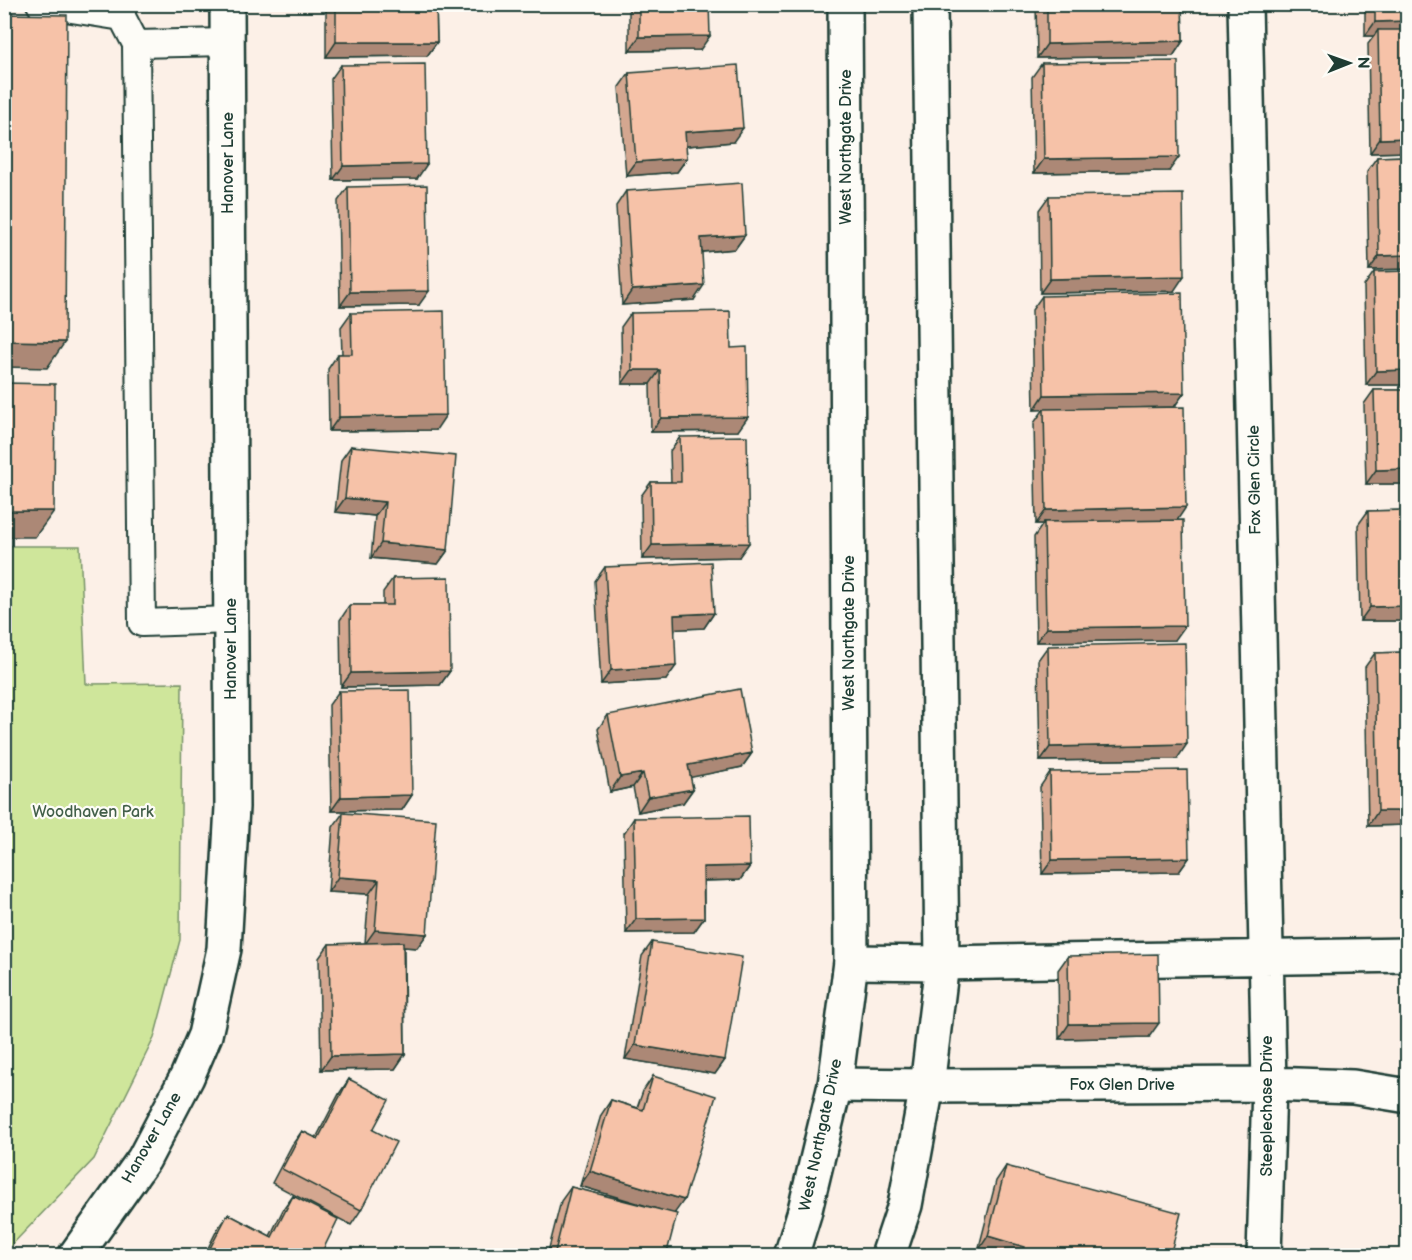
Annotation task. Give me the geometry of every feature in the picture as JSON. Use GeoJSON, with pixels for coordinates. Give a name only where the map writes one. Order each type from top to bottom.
{"type":"FeatureCollection","features":[{"type":"Feature","properties":{"kind":"street","name":"Hanover Lane"},"geometry":{"type":"LineString","coordinates":[[75,1256],[144,1159],[187,1077],[205,1035],[224,950],[232,807],[227,4]]}},
{"type":"Feature","properties":{"kind":"street","name":"West Northgate Drive"},"geometry":{"type":"LineString","coordinates":[[791,1256],[804,1214],[835,1085],[851,962],[845,4]]}},
{"type":"Feature","properties":{"kind":"street"},"geometry":{"type":"LineString","coordinates":[[888,1256],[905,1206],[927,1086],[942,963],[930,4]]}},
{"type":"Feature","properties":{"kind":"street","name":"Fox Glen Circle"},"geometry":{"type":"LineString","coordinates":[[1245,4],[1265,956]]}},
{"type":"Feature","properties":{"kind":"street"},"geometry":{"type":"LineString","coordinates":[[851,962],[942,963],[1407,955]]}},
{"type":"Feature","properties":{"kind":"street","name":"Steeplechase Drive"},"geometry":{"type":"LineString","coordinates":[[1264,1256],[1269,1084],[1265,956]]}},
{"type":"Feature","properties":{"kind":"street","name":"Fox Glen Drive"},"geometry":{"type":"LineString","coordinates":[[835,1085],[1269,1084],[1353,1087],[1407,1096]]}},
{"type":"Feature","properties":{"kind":"lane"},"geometry":{"type":"LineString","coordinates":[[40,4],[122,11],[136,44],[142,623],[231,620]]}},
{"type":"Feature","properties":{"kind":"lane"},"geometry":{"type":"LineString","coordinates":[[136,44],[227,42]]}},
{"type":"Feature","properties":{"kind":"green space","name":"Woodhaven Park"},"geometry":{"type":"Polygon","coordinates":[[[5,546],[80,546],[86,684],[182,683],[180,940],[154,1038],[94,1159],[5,1252],[5,546]]]}},
{"type":"Feature","properties":{"kind":"building"},"geometry":{"type":"Polygon","coordinates":[[[336,4],[436,4],[437,42],[336,42],[336,4]]]}},
{"type":"Feature","properties":{"kind":"building"},"geometry":{"type":"Polygon","coordinates":[[[639,4],[709,4],[710,36],[639,37],[639,4]]]}},
{"type":"Feature","properties":{"kind":"building"},"geometry":{"type":"Polygon","coordinates":[[[1047,4],[1182,4],[1183,41],[1047,44],[1047,4]]]}},
{"type":"Feature","properties":{"kind":"building"},"geometry":{"type":"Polygon","coordinates":[[[1375,4],[1407,4],[1407,21],[1375,22],[1375,4]]]}},
{"type":"Feature","properties":{"kind":"building"},"geometry":{"type":"Polygon","coordinates":[[[4,14],[67,15],[65,342],[4,341],[4,14]]]}},
{"type":"Feature","properties":{"kind":"building"},"geometry":{"type":"Polygon","coordinates":[[[1378,30],[1407,30],[1407,138],[1380,139],[1378,30]]]}},
{"type":"Feature","properties":{"kind":"building"},"geometry":{"type":"Polygon","coordinates":[[[1178,61],[1179,157],[1044,159],[1042,63],[1178,61]]]}},
{"type":"Feature","properties":{"kind":"building"},"geometry":{"type":"Polygon","coordinates":[[[425,64],[427,164],[343,166],[341,65],[425,64]]]}},
{"type":"Feature","properties":{"kind":"building"},"geometry":{"type":"Polygon","coordinates":[[[738,65],[743,128],[685,132],[687,158],[636,162],[629,73],[738,65]]]}},
{"type":"Feature","properties":{"kind":"building"},"geometry":{"type":"Polygon","coordinates":[[[1407,156],[1407,255],[1379,256],[1377,157],[1407,156]]]}},
{"type":"Feature","properties":{"kind":"building"},"geometry":{"type":"Polygon","coordinates":[[[742,183],[745,235],[701,238],[704,285],[632,290],[626,191],[742,183]]]}},
{"type":"Feature","properties":{"kind":"building"},"geometry":{"type":"Polygon","coordinates":[[[427,185],[429,291],[350,292],[348,187],[427,185]]]}},
{"type":"Feature","properties":{"kind":"building"},"geometry":{"type":"Polygon","coordinates":[[[1183,194],[1184,276],[1050,279],[1049,196],[1183,194]]]}},
{"type":"Feature","properties":{"kind":"building"},"geometry":{"type":"Polygon","coordinates":[[[1407,271],[1407,370],[1376,371],[1374,272],[1407,271]]]}},
{"type":"Feature","properties":{"kind":"building"},"geometry":{"type":"Polygon","coordinates":[[[1182,293],[1184,393],[1044,395],[1042,296],[1182,293]]]}},
{"type":"Feature","properties":{"kind":"building"},"geometry":{"type":"Polygon","coordinates":[[[444,311],[446,415],[339,417],[338,354],[352,354],[351,313],[444,311]]]}},
{"type":"Feature","properties":{"kind":"building"},"geometry":{"type":"Polygon","coordinates":[[[730,311],[731,348],[747,347],[748,417],[661,418],[660,370],[632,370],[631,313],[730,311]]]}},
{"type":"Feature","properties":{"kind":"building"},"geometry":{"type":"Polygon","coordinates":[[[4,383],[55,384],[54,511],[4,511],[4,383]]]}},
{"type":"Feature","properties":{"kind":"building"},"geometry":{"type":"Polygon","coordinates":[[[1374,390],[1407,390],[1407,469],[1376,470],[1374,390]]]}},
{"type":"Feature","properties":{"kind":"building"},"geometry":{"type":"Polygon","coordinates":[[[1184,407],[1186,507],[1046,510],[1044,409],[1184,407]]]}},
{"type":"Feature","properties":{"kind":"building"},"geometry":{"type":"Polygon","coordinates":[[[747,436],[749,543],[652,545],[651,482],[681,482],[680,437],[747,436]]]}},
{"type":"Feature","properties":{"kind":"building"},"geometry":{"type":"Polygon","coordinates":[[[351,446],[456,456],[448,550],[381,543],[385,502],[345,498],[351,446]]]}},
{"type":"Feature","properties":{"kind":"building"},"geometry":{"type":"Polygon","coordinates":[[[1407,510],[1407,606],[1370,607],[1368,511],[1407,510]]]}},
{"type":"Feature","properties":{"kind":"building"},"geometry":{"type":"Polygon","coordinates":[[[1183,520],[1185,626],[1046,628],[1044,522],[1183,520]]]}},
{"type":"Feature","properties":{"kind":"building"},"geometry":{"type":"Polygon","coordinates":[[[711,562],[714,613],[674,615],[676,666],[611,670],[605,567],[711,562]]]}},
{"type":"Feature","properties":{"kind":"building"},"geometry":{"type":"Polygon","coordinates":[[[449,577],[450,671],[351,673],[350,605],[393,605],[393,578],[449,577]]]}},
{"type":"Feature","properties":{"kind":"building"},"geometry":{"type":"Polygon","coordinates":[[[1185,643],[1187,744],[1050,747],[1048,646],[1185,643]]]}},
{"type":"Feature","properties":{"kind":"building"},"geometry":{"type":"Polygon","coordinates":[[[1407,652],[1407,811],[1378,811],[1375,653],[1407,652]]]}},
{"type":"Feature","properties":{"kind":"building"},"geometry":{"type":"Polygon","coordinates":[[[740,689],[752,753],[688,765],[693,789],[648,797],[643,773],[620,777],[608,715],[740,689]]]}},
{"type":"Feature","properties":{"kind":"building"},"geometry":{"type":"Polygon","coordinates":[[[410,690],[412,795],[341,797],[339,691],[410,690]]]}},
{"type":"Feature","properties":{"kind":"building"},"geometry":{"type":"Polygon","coordinates":[[[1187,770],[1189,858],[1052,860],[1050,772],[1187,770]]]}},
{"type":"Feature","properties":{"kind":"building"},"geometry":{"type":"Polygon","coordinates":[[[343,813],[436,820],[427,934],[375,930],[379,880],[338,877],[343,813]]]}},
{"type":"Feature","properties":{"kind":"building"},"geometry":{"type":"Polygon","coordinates":[[[749,816],[750,866],[703,867],[704,918],[636,919],[634,818],[749,816]]]}},
{"type":"Feature","properties":{"kind":"building"},"geometry":{"type":"Polygon","coordinates":[[[403,942],[405,1054],[331,1056],[329,944],[403,942]]]}},
{"type":"Feature","properties":{"kind":"building"},"geometry":{"type":"Polygon","coordinates":[[[652,942],[742,957],[725,1060],[635,1045],[652,942]]]}},
{"type":"Feature","properties":{"kind":"building"},"geometry":{"type":"Polygon","coordinates":[[[1158,954],[1159,1023],[1069,1024],[1068,956],[1158,954]]]}},
{"type":"Feature","properties":{"kind":"building"},"geometry":{"type":"Polygon","coordinates":[[[653,1076],[716,1096],[684,1200],[590,1171],[611,1100],[643,1110],[653,1076]]]}},
{"type":"Feature","properties":{"kind":"building"},"geometry":{"type":"Polygon","coordinates":[[[349,1079],[389,1100],[373,1130],[396,1142],[361,1210],[282,1169],[302,1131],[318,1139],[349,1079]]]}},
{"type":"Feature","properties":{"kind":"building"},"geometry":{"type":"Polygon","coordinates":[[[1006,1166],[1181,1213],[1170,1256],[1022,1256],[1025,1247],[988,1236],[1006,1166]]]}},
{"type":"Feature","properties":{"kind":"building"},"geometry":{"type":"Polygon","coordinates":[[[571,1187],[677,1214],[666,1256],[554,1256],[571,1187]]]}},
{"type":"Feature","properties":{"kind":"building"},"geometry":{"type":"Polygon","coordinates":[[[293,1196],[338,1219],[320,1256],[206,1256],[228,1214],[272,1237],[293,1196]]]}}]}
